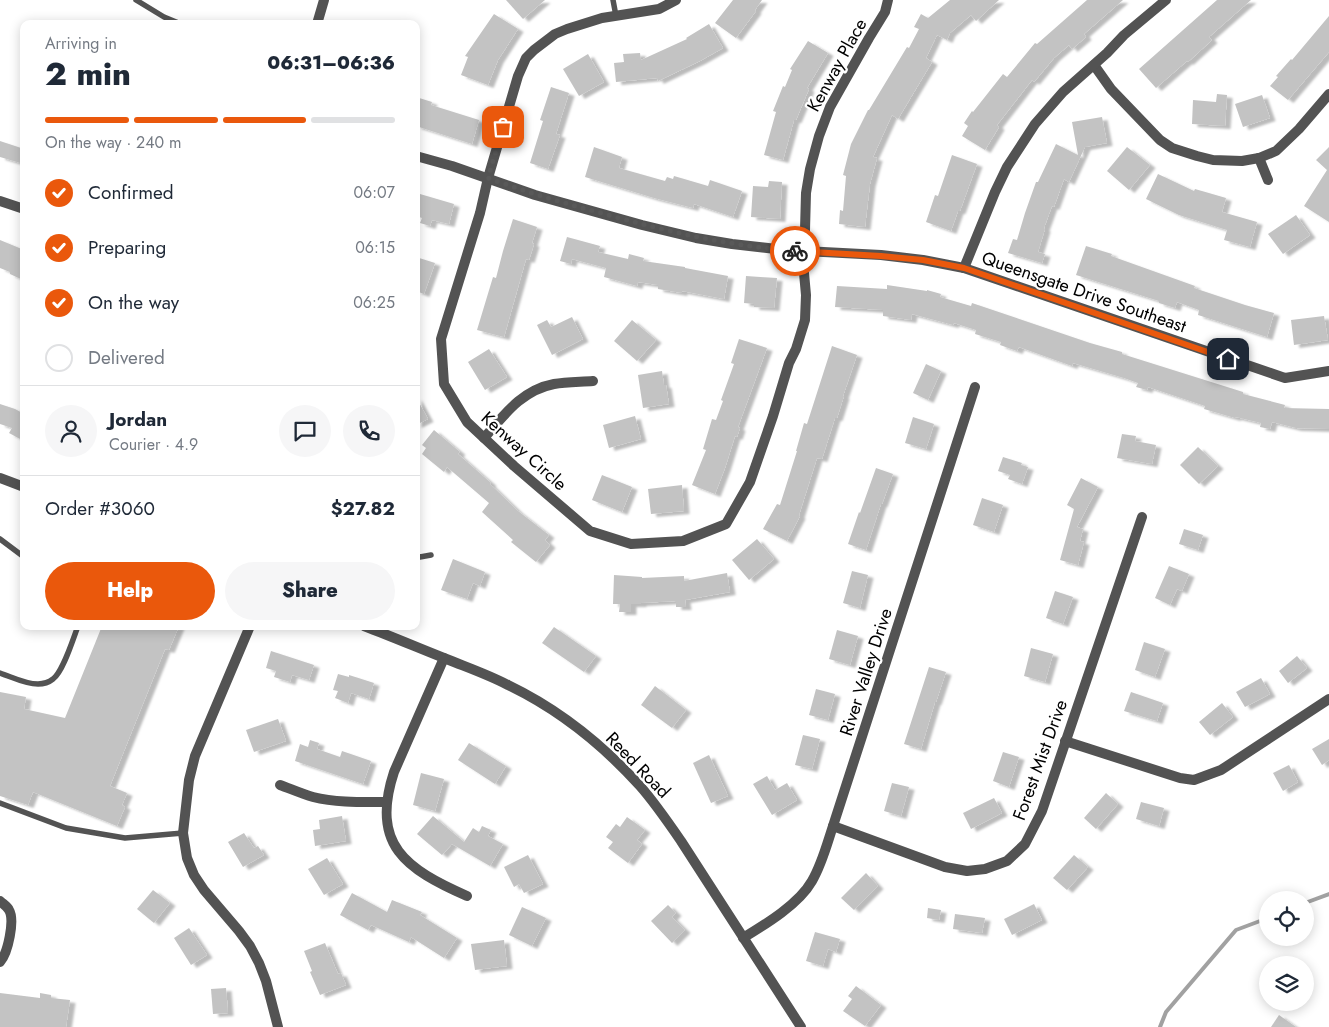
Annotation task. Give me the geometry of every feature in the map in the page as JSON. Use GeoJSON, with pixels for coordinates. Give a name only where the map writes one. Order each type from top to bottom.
{"type":"FeatureCollection","features":[{"type":"Feature","properties":{"kind":"street"},"geometry":{"type":"LineString","coordinates":[[318,20],[324,0]]}},
{"type":"Feature","properties":{"kind":"street","name":"Kenway Circle"},"geometry":{"type":"LineString","coordinates":[[676,0],[659,10],[602,18],[584,23],[556,34],[526,58],[518,76],[488,178],[480,214],[441,339],[444,384],[467,422],[514,466],[590,531],[631,544],[683,541],[726,524],[750,482],[803,327],[806,295]]}},
{"type":"Feature","properties":{"kind":"street","name":"Kenway Place"},"geometry":{"type":"LineString","coordinates":[[806,295],[802,251],[805,230],[806,193],[810,169],[830,107],[885,12],[888,0]]}},
{"type":"Feature","properties":{"kind":"street"},"geometry":{"type":"LineString","coordinates":[[964,268],[1007,167],[1035,124],[1063,92],[1124,35],[1166,0]]}},
{"type":"Feature","properties":{"kind":"street"},"geometry":{"type":"LineString","coordinates":[[1094,65],[1111,89],[1160,140],[1172,148],[1214,160],[1242,161],[1260,158],[1276,151],[1329,94]]}},
{"type":"Feature","properties":{"kind":"street","name":"Queensgate Drive Southeast"},"geometry":{"type":"LineString","coordinates":[[420,157],[535,195],[696,238],[732,244],[802,251],[889,256],[964,268],[1285,378],[1329,370]]}},
{"type":"Feature","properties":{"kind":"street"},"geometry":{"type":"LineString","coordinates":[[1260,158],[1268,180]]}},
{"type":"Feature","properties":{"kind":"street"},"geometry":{"type":"LineString","coordinates":[[0,201],[20,208]]}},
{"type":"Feature","properties":{"kind":"street"},"geometry":{"type":"LineString","coordinates":[[484,438],[508,410],[527,393],[553,384],[593,381]]}},
{"type":"Feature","properties":{"kind":"street","name":"River Valley Drive"},"geometry":{"type":"LineString","coordinates":[[744,938],[803,894],[817,870],[976,387]]}},
{"type":"Feature","properties":{"kind":"street"},"geometry":{"type":"LineString","coordinates":[[0,478],[20,486]]}},
{"type":"Feature","properties":{"kind":"street","name":"Forest Mist Drive"},"geometry":{"type":"LineString","coordinates":[[833,826],[945,867],[967,871],[985,869],[1008,861],[1025,844],[1042,811],[1142,517]]}},
{"type":"Feature","properties":{"kind":"street"},"geometry":{"type":"LineString","coordinates":[[248,630],[195,756],[188,788],[182,833],[187,858],[194,875],[204,890],[239,931],[259,963],[266,980],[278,1027]]}},
{"type":"Feature","properties":{"kind":"street","name":"Reed Road"},"geometry":{"type":"LineString","coordinates":[[374,630],[509,685],[580,729],[617,762],[641,788],[681,841],[801,1027]]}},
{"type":"Feature","properties":{"kind":"street"},"geometry":{"type":"LineString","coordinates":[[444,658],[394,772],[388,791],[388,821],[394,847],[403,857],[425,876],[467,896]]}},
{"type":"Feature","properties":{"kind":"street"},"geometry":{"type":"LineString","coordinates":[[1065,741],[1180,778],[1194,780],[1221,770],[1329,699]]}},
{"type":"Feature","properties":{"kind":"street"},"geometry":{"type":"LineString","coordinates":[[280,785],[326,800],[387,802]]}},
{"type":"Feature","properties":{"kind":"street"},"geometry":{"type":"LineString","coordinates":[[0,901],[10,911],[11,921],[8,942],[0,962]]}},
{"type":"Feature","properties":{"kind":"lane"},"geometry":{"type":"LineString","coordinates":[[136,0],[171,20]]}},
{"type":"Feature","properties":{"kind":"lane"},"geometry":{"type":"LineString","coordinates":[[613,0],[616,16]]}},
{"type":"Feature","properties":{"kind":"lane"},"geometry":{"type":"LineString","coordinates":[[0,539],[20,554]]}},
{"type":"Feature","properties":{"kind":"lane"},"geometry":{"type":"LineString","coordinates":[[420,557],[431,555]]}},
{"type":"Feature","properties":{"kind":"lane"},"geometry":{"type":"LineString","coordinates":[[0,673],[27,682],[46,683],[58,674],[76,630]]}},
{"type":"Feature","properties":{"kind":"lane"},"geometry":{"type":"LineString","coordinates":[[0,803],[66,828],[125,838],[182,833]]}},
{"type":"Feature","properties":{"kind":"building"},"geometry":{"type":"Polygon","coordinates":[[[506,0],[545,0],[523,19],[506,0]]]}},
{"type":"Feature","properties":{"kind":"building"},"geometry":{"type":"Polygon","coordinates":[[[733,0],[762,0],[736,38],[715,23],[733,0]]]}},
{"type":"Feature","properties":{"kind":"building"},"geometry":{"type":"Polygon","coordinates":[[[950,0],[999,0],[976,21],[971,15],[950,33],[947,40],[937,35],[926,58],[932,62],[898,119],[892,115],[873,157],[877,158],[870,184],[865,227],[839,224],[840,210],[843,211],[846,176],[843,175],[851,144],[868,110],[907,47],[909,48],[919,29],[914,27],[921,14],[928,18],[950,0]]]}},
{"type":"Feature","properties":{"kind":"building"},"geometry":{"type":"Polygon","coordinates":[[[1087,0],[1123,0],[1084,34],[1086,37],[1072,49],[1069,45],[1054,58],[1034,82],[1032,80],[997,125],[999,127],[985,150],[962,136],[968,126],[964,123],[1003,74],[1007,77],[1035,43],[1037,44],[1087,0]]]}},
{"type":"Feature","properties":{"kind":"building"},"geometry":{"type":"Polygon","coordinates":[[[1217,0],[1251,0],[1209,37],[1212,40],[1156,88],[1139,69],[1217,0]]]}},
{"type":"Feature","properties":{"kind":"building"},"geometry":{"type":"Polygon","coordinates":[[[494,14],[518,29],[498,60],[488,85],[461,75],[468,57],[465,56],[494,14]]]}},
{"type":"Feature","properties":{"kind":"building"},"geometry":{"type":"Polygon","coordinates":[[[1329,16],[1329,52],[1288,100],[1270,86],[1278,77],[1276,76],[1329,16]]]}},
{"type":"Feature","properties":{"kind":"building"},"geometry":{"type":"Polygon","coordinates":[[[709,24],[723,48],[658,81],[657,78],[616,82],[614,63],[624,62],[623,54],[640,53],[641,60],[687,39],[709,24]]]}},
{"type":"Feature","properties":{"kind":"building"},"geometry":{"type":"Polygon","coordinates":[[[808,41],[828,53],[807,88],[809,89],[796,120],[794,120],[783,160],[764,155],[776,112],[773,111],[792,70],[790,69],[808,41]]]}},
{"type":"Feature","properties":{"kind":"building"},"geometry":{"type":"Polygon","coordinates":[[[588,54],[604,82],[579,96],[563,69],[588,54]]]}},
{"type":"Feature","properties":{"kind":"building"},"geometry":{"type":"Polygon","coordinates":[[[551,87],[569,93],[556,134],[560,135],[548,169],[530,163],[543,121],[540,120],[551,87]]]}},
{"type":"Feature","properties":{"kind":"building"},"geometry":{"type":"Polygon","coordinates":[[[1217,94],[1227,95],[1225,126],[1192,124],[1193,100],[1216,102],[1217,94]]]}},
{"type":"Feature","properties":{"kind":"building"},"geometry":{"type":"Polygon","coordinates":[[[1262,95],[1270,118],[1243,127],[1235,104],[1262,95]]]}},
{"type":"Feature","properties":{"kind":"building"},"geometry":{"type":"Polygon","coordinates":[[[420,98],[432,102],[431,105],[479,120],[472,144],[420,127],[420,98]]]}},
{"type":"Feature","properties":{"kind":"building"},"geometry":{"type":"Polygon","coordinates":[[[1102,117],[1107,143],[1085,147],[1069,182],[1064,179],[1044,228],[1038,252],[1045,254],[1042,263],[1008,253],[1013,239],[1017,240],[1036,182],[1038,182],[1056,144],[1078,155],[1072,122],[1102,117]]]}},
{"type":"Feature","properties":{"kind":"building"},"geometry":{"type":"Polygon","coordinates":[[[0,141],[20,148],[20,163],[0,157],[0,141]]]}},
{"type":"Feature","properties":{"kind":"building"},"geometry":{"type":"Polygon","coordinates":[[[594,147],[622,157],[619,168],[665,181],[667,177],[673,179],[674,176],[708,186],[710,180],[742,191],[733,217],[694,204],[693,208],[585,177],[594,147]]]}},
{"type":"Feature","properties":{"kind":"building"},"geometry":{"type":"Polygon","coordinates":[[[1127,147],[1150,165],[1129,190],[1107,171],[1127,147]]]}},
{"type":"Feature","properties":{"kind":"building"},"geometry":{"type":"Polygon","coordinates":[[[1329,147],[1329,222],[1304,206],[1327,170],[1316,160],[1329,147]]]}},
{"type":"Feature","properties":{"kind":"building"},"geometry":{"type":"Polygon","coordinates":[[[952,155],[977,164],[951,231],[926,222],[935,195],[938,196],[952,155]]]}},
{"type":"Feature","properties":{"kind":"building"},"geometry":{"type":"Polygon","coordinates":[[[1158,174],[1194,191],[1195,189],[1226,198],[1222,212],[1257,222],[1250,247],[1224,240],[1227,230],[1179,215],[1146,199],[1158,174]]]}},
{"type":"Feature","properties":{"kind":"building"},"geometry":{"type":"Polygon","coordinates":[[[769,181],[782,182],[780,219],[751,217],[753,186],[768,187],[769,181]]]}},
{"type":"Feature","properties":{"kind":"building"},"geometry":{"type":"Polygon","coordinates":[[[420,194],[454,204],[449,224],[432,220],[430,226],[420,223],[422,218],[420,217],[420,194]]]}},
{"type":"Feature","properties":{"kind":"building"},"geometry":{"type":"Polygon","coordinates":[[[1296,215],[1310,235],[1283,254],[1268,234],[1296,215]]]}},
{"type":"Feature","properties":{"kind":"building"},"geometry":{"type":"Polygon","coordinates":[[[513,219],[537,227],[532,243],[534,244],[529,260],[526,259],[504,337],[477,330],[493,277],[496,278],[513,219]]]}},
{"type":"Feature","properties":{"kind":"building"},"geometry":{"type":"Polygon","coordinates":[[[567,237],[600,246],[598,252],[628,259],[629,254],[644,258],[643,261],[728,276],[724,299],[682,291],[682,293],[658,289],[658,285],[638,282],[637,286],[604,277],[606,268],[572,259],[571,264],[560,261],[567,237]]]}},
{"type":"Feature","properties":{"kind":"building"},"geometry":{"type":"Polygon","coordinates":[[[0,240],[20,248],[20,279],[0,268],[0,240]]]}},
{"type":"Feature","properties":{"kind":"building"},"geometry":{"type":"Polygon","coordinates":[[[1086,246],[1195,286],[1194,288],[1274,313],[1267,337],[1198,315],[1199,310],[1177,302],[1175,308],[1159,303],[1159,301],[1076,275],[1086,246]]]}},
{"type":"Feature","properties":{"kind":"building"},"geometry":{"type":"Polygon","coordinates":[[[420,258],[435,263],[424,294],[420,292],[420,258]]]}},
{"type":"Feature","properties":{"kind":"building"},"geometry":{"type":"Polygon","coordinates":[[[746,276],[777,278],[774,308],[754,307],[754,304],[744,303],[746,276]]]}},
{"type":"Feature","properties":{"kind":"building"},"geometry":{"type":"Polygon","coordinates":[[[887,285],[927,290],[941,294],[940,297],[971,306],[972,303],[1122,352],[1122,354],[1243,392],[1243,394],[1285,405],[1284,408],[1329,409],[1329,429],[1296,428],[1272,422],[1270,429],[1260,427],[1261,423],[1204,409],[1205,406],[1148,387],[1147,390],[1136,387],[1138,383],[1124,378],[1073,363],[1072,366],[1019,347],[1017,351],[1000,345],[1001,342],[975,334],[976,330],[954,323],[953,325],[912,314],[911,320],[883,316],[883,310],[835,307],[837,286],[887,289],[887,285]]]}},
{"type":"Feature","properties":{"kind":"building"},"geometry":{"type":"Polygon","coordinates":[[[1324,316],[1328,340],[1294,345],[1291,320],[1324,316]]]}},
{"type":"Feature","properties":{"kind":"building"},"geometry":{"type":"Polygon","coordinates":[[[572,317],[583,339],[552,355],[537,325],[547,320],[551,327],[572,317]]]}},
{"type":"Feature","properties":{"kind":"building"},"geometry":{"type":"Polygon","coordinates":[[[632,320],[656,340],[637,361],[614,341],[632,320]]]}},
{"type":"Feature","properties":{"kind":"building"},"geometry":{"type":"Polygon","coordinates":[[[739,339],[767,348],[738,427],[740,428],[737,437],[735,436],[715,494],[692,485],[706,450],[703,449],[712,419],[716,420],[723,401],[721,400],[734,364],[731,363],[739,339]]]}},
{"type":"Feature","properties":{"kind":"building"},"geometry":{"type":"Polygon","coordinates":[[[832,346],[857,355],[822,459],[817,458],[800,516],[787,541],[763,529],[777,504],[780,505],[804,423],[807,424],[832,346]]]}},
{"type":"Feature","properties":{"kind":"building"},"geometry":{"type":"Polygon","coordinates":[[[489,349],[507,377],[485,390],[468,362],[489,349]]]}},
{"type":"Feature","properties":{"kind":"building"},"geometry":{"type":"Polygon","coordinates":[[[926,364],[941,371],[928,400],[913,393],[926,364]]]}},
{"type":"Feature","properties":{"kind":"building"},"geometry":{"type":"Polygon","coordinates":[[[662,371],[669,404],[643,408],[638,375],[662,371]]]}},
{"type":"Feature","properties":{"kind":"building"},"geometry":{"type":"Polygon","coordinates":[[[0,404],[20,412],[20,439],[9,433],[12,428],[0,424],[0,404]]]}},
{"type":"Feature","properties":{"kind":"building"},"geometry":{"type":"Polygon","coordinates":[[[420,404],[428,419],[420,423],[420,404]]]}},
{"type":"Feature","properties":{"kind":"building"},"geometry":{"type":"Polygon","coordinates":[[[635,416],[641,439],[609,448],[603,425],[635,416]]]}},
{"type":"Feature","properties":{"kind":"building"},"geometry":{"type":"Polygon","coordinates":[[[913,417],[934,424],[926,449],[905,443],[913,417]]]}},
{"type":"Feature","properties":{"kind":"building"},"geometry":{"type":"Polygon","coordinates":[[[434,430],[460,452],[458,454],[491,483],[518,511],[549,535],[545,540],[550,545],[536,562],[511,542],[513,540],[482,512],[489,503],[447,467],[444,472],[422,454],[426,448],[422,445],[434,430]]]}},
{"type":"Feature","properties":{"kind":"building"},"geometry":{"type":"Polygon","coordinates":[[[1122,434],[1136,436],[1135,441],[1156,445],[1152,464],[1117,458],[1122,434]]]}},
{"type":"Feature","properties":{"kind":"building"},"geometry":{"type":"Polygon","coordinates":[[[1198,447],[1218,466],[1199,484],[1180,465],[1198,447]]]}},
{"type":"Feature","properties":{"kind":"building"},"geometry":{"type":"Polygon","coordinates":[[[1003,457],[1028,467],[1022,484],[1008,479],[1010,475],[998,471],[1003,457]]]}},
{"type":"Feature","properties":{"kind":"building"},"geometry":{"type":"Polygon","coordinates":[[[876,468],[893,474],[866,550],[848,544],[876,468]]]}},
{"type":"Feature","properties":{"kind":"building"},"geometry":{"type":"Polygon","coordinates":[[[602,475],[632,487],[622,512],[592,500],[602,475]]]}},
{"type":"Feature","properties":{"kind":"building"},"geometry":{"type":"Polygon","coordinates":[[[1081,478],[1098,487],[1077,527],[1083,529],[1080,541],[1084,542],[1078,565],[1060,560],[1074,509],[1067,505],[1081,478]]]}},
{"type":"Feature","properties":{"kind":"building"},"geometry":{"type":"Polygon","coordinates":[[[682,485],[684,511],[651,514],[648,489],[682,485]]]}},
{"type":"Feature","properties":{"kind":"building"},"geometry":{"type":"Polygon","coordinates":[[[982,498],[1003,505],[994,532],[973,525],[982,498]]]}},
{"type":"Feature","properties":{"kind":"building"},"geometry":{"type":"Polygon","coordinates":[[[1184,529],[1203,535],[1198,550],[1179,544],[1184,529]]]}},
{"type":"Feature","properties":{"kind":"building"},"geometry":{"type":"Polygon","coordinates":[[[757,539],[774,559],[749,580],[732,560],[757,539]]]}},
{"type":"Feature","properties":{"kind":"building"},"geometry":{"type":"Polygon","coordinates":[[[453,559],[485,572],[480,586],[473,583],[467,599],[441,590],[453,559]]]}},
{"type":"Feature","properties":{"kind":"building"},"geometry":{"type":"Polygon","coordinates":[[[1169,566],[1189,574],[1182,591],[1177,589],[1170,605],[1155,598],[1169,566]]]}},
{"type":"Feature","properties":{"kind":"building"},"geometry":{"type":"Polygon","coordinates":[[[852,571],[868,575],[860,608],[843,603],[852,571]]]}},
{"type":"Feature","properties":{"kind":"building"},"geometry":{"type":"Polygon","coordinates":[[[727,573],[730,592],[685,600],[686,607],[676,607],[676,601],[641,603],[631,604],[631,612],[619,612],[620,604],[613,604],[614,575],[642,578],[684,576],[684,581],[727,573]]]}},
{"type":"Feature","properties":{"kind":"building"},"geometry":{"type":"Polygon","coordinates":[[[1055,591],[1073,597],[1063,624],[1046,618],[1055,591]]]}},
{"type":"Feature","properties":{"kind":"building"},"geometry":{"type":"Polygon","coordinates":[[[554,627],[596,656],[584,672],[542,643],[554,627]]]}},
{"type":"Feature","properties":{"kind":"building"},"geometry":{"type":"Polygon","coordinates":[[[100,630],[177,630],[169,650],[165,649],[110,786],[127,793],[122,805],[125,807],[117,826],[33,792],[28,805],[0,796],[0,692],[26,697],[24,709],[65,718],[100,630]]]}},
{"type":"Feature","properties":{"kind":"building"},"geometry":{"type":"Polygon","coordinates":[[[837,630],[858,636],[850,665],[829,659],[837,630]]]}},
{"type":"Feature","properties":{"kind":"building"},"geometry":{"type":"Polygon","coordinates":[[[1144,642],[1165,649],[1155,677],[1135,670],[1144,642]]]}},
{"type":"Feature","properties":{"kind":"building"},"geometry":{"type":"Polygon","coordinates":[[[1031,648],[1053,654],[1045,682],[1024,676],[1031,648]]]}},
{"type":"Feature","properties":{"kind":"building"},"geometry":{"type":"Polygon","coordinates":[[[271,651],[314,665],[309,680],[292,675],[290,682],[274,677],[276,671],[266,668],[271,651]]]}},
{"type":"Feature","properties":{"kind":"building"},"geometry":{"type":"Polygon","coordinates":[[[1297,656],[1307,668],[1288,683],[1279,671],[1297,656]]]}},
{"type":"Feature","properties":{"kind":"building"},"geometry":{"type":"Polygon","coordinates":[[[929,667],[946,672],[921,749],[904,744],[929,667]]]}},
{"type":"Feature","properties":{"kind":"building"},"geometry":{"type":"Polygon","coordinates":[[[338,674],[349,677],[349,675],[374,683],[369,699],[351,693],[348,703],[335,698],[338,691],[333,690],[338,674]]]}},
{"type":"Feature","properties":{"kind":"building"},"geometry":{"type":"Polygon","coordinates":[[[1261,678],[1270,694],[1245,707],[1236,692],[1261,678]]]}},
{"type":"Feature","properties":{"kind":"building"},"geometry":{"type":"Polygon","coordinates":[[[655,686],[686,710],[672,728],[641,705],[655,686]]]}},
{"type":"Feature","properties":{"kind":"building"},"geometry":{"type":"Polygon","coordinates":[[[816,689],[835,694],[828,720],[809,715],[816,689]]]}},
{"type":"Feature","properties":{"kind":"building"},"geometry":{"type":"Polygon","coordinates":[[[1131,692],[1163,703],[1157,721],[1124,711],[1131,692]]]}},
{"type":"Feature","properties":{"kind":"building"},"geometry":{"type":"Polygon","coordinates":[[[1222,703],[1233,717],[1210,735],[1199,722],[1222,703]]]}},
{"type":"Feature","properties":{"kind":"building"},"geometry":{"type":"Polygon","coordinates":[[[278,719],[286,741],[254,752],[246,730],[278,719]]]}},
{"type":"Feature","properties":{"kind":"building"},"geometry":{"type":"Polygon","coordinates":[[[803,735],[820,739],[812,769],[795,765],[803,735]]]}},
{"type":"Feature","properties":{"kind":"building"},"geometry":{"type":"Polygon","coordinates":[[[1329,739],[1329,760],[1322,765],[1312,749],[1329,739]]]}},
{"type":"Feature","properties":{"kind":"building"},"geometry":{"type":"Polygon","coordinates":[[[310,740],[319,743],[317,749],[340,757],[342,751],[371,761],[363,784],[295,761],[300,744],[308,747],[310,740]]]}},
{"type":"Feature","properties":{"kind":"building"},"geometry":{"type":"Polygon","coordinates":[[[469,743],[506,766],[495,784],[458,760],[469,743]]]}},
{"type":"Feature","properties":{"kind":"building"},"geometry":{"type":"Polygon","coordinates":[[[1003,752],[1019,757],[1009,787],[993,781],[1003,752]]]}},
{"type":"Feature","properties":{"kind":"building"},"geometry":{"type":"Polygon","coordinates":[[[709,755],[728,796],[711,803],[693,763],[709,755]]]}},
{"type":"Feature","properties":{"kind":"building"},"geometry":{"type":"Polygon","coordinates":[[[1289,765],[1298,782],[1283,791],[1273,773],[1289,765]]]}},
{"type":"Feature","properties":{"kind":"building"},"geometry":{"type":"Polygon","coordinates":[[[421,773],[444,779],[435,811],[413,805],[421,773]]]}},
{"type":"Feature","properties":{"kind":"building"},"geometry":{"type":"Polygon","coordinates":[[[767,776],[775,790],[787,783],[797,800],[772,815],[753,784],[767,776]]]}},
{"type":"Feature","properties":{"kind":"building"},"geometry":{"type":"Polygon","coordinates":[[[892,783],[909,787],[901,816],[884,811],[892,783]]]}},
{"type":"Feature","properties":{"kind":"building"},"geometry":{"type":"Polygon","coordinates":[[[1106,793],[1118,804],[1096,829],[1084,818],[1106,793]]]}},
{"type":"Feature","properties":{"kind":"building"},"geometry":{"type":"Polygon","coordinates":[[[994,798],[1002,813],[971,829],[963,813],[994,798]]]}},
{"type":"Feature","properties":{"kind":"building"},"geometry":{"type":"Polygon","coordinates":[[[1141,802],[1164,808],[1159,826],[1136,819],[1141,802]]]}},
{"type":"Feature","properties":{"kind":"building"},"geometry":{"type":"Polygon","coordinates":[[[342,816],[346,841],[315,846],[313,830],[320,829],[319,820],[342,816]]]}},
{"type":"Feature","properties":{"kind":"building"},"geometry":{"type":"Polygon","coordinates":[[[433,816],[464,842],[473,828],[479,832],[482,826],[491,830],[488,836],[503,844],[490,866],[452,844],[442,855],[417,834],[433,816]]]}},
{"type":"Feature","properties":{"kind":"building"},"geometry":{"type":"Polygon","coordinates":[[[627,817],[645,830],[637,840],[642,844],[628,863],[608,848],[613,842],[606,837],[616,824],[620,827],[627,817]]]}},
{"type":"Feature","properties":{"kind":"building"},"geometry":{"type":"Polygon","coordinates":[[[244,833],[254,848],[258,846],[264,855],[243,867],[228,842],[244,833]]]}},
{"type":"Feature","properties":{"kind":"building"},"geometry":{"type":"Polygon","coordinates":[[[528,855],[543,884],[524,893],[519,884],[514,887],[504,867],[528,855]]]}},
{"type":"Feature","properties":{"kind":"building"},"geometry":{"type":"Polygon","coordinates":[[[1074,855],[1088,867],[1067,890],[1053,878],[1074,855]]]}},
{"type":"Feature","properties":{"kind":"building"},"geometry":{"type":"Polygon","coordinates":[[[327,858],[343,884],[324,895],[308,869],[327,858]]]}},
{"type":"Feature","properties":{"kind":"building"},"geometry":{"type":"Polygon","coordinates":[[[866,873],[878,886],[854,910],[841,898],[866,873]]]}},
{"type":"Feature","properties":{"kind":"building"},"geometry":{"type":"Polygon","coordinates":[[[153,890],[170,903],[154,923],[137,909],[153,890]]]}},
{"type":"Feature","properties":{"kind":"building"},"geometry":{"type":"Polygon","coordinates":[[[352,893],[387,912],[392,900],[422,912],[420,915],[457,938],[444,958],[411,937],[409,942],[371,925],[368,930],[340,915],[352,893]]]}},
{"type":"Feature","properties":{"kind":"building"},"geometry":{"type":"Polygon","coordinates":[[[1034,904],[1042,920],[1012,935],[1004,919],[1034,904]]]}},
{"type":"Feature","properties":{"kind":"building"},"geometry":{"type":"Polygon","coordinates":[[[668,905],[676,913],[672,917],[685,930],[672,943],[651,921],[668,905]]]}},
{"type":"Feature","properties":{"kind":"building"},"geometry":{"type":"Polygon","coordinates":[[[522,907],[546,918],[532,946],[509,935],[522,907]]]}},
{"type":"Feature","properties":{"kind":"building"},"geometry":{"type":"Polygon","coordinates":[[[928,908],[941,910],[939,920],[927,918],[928,908]]]}},
{"type":"Feature","properties":{"kind":"building"},"geometry":{"type":"Polygon","coordinates":[[[955,914],[985,918],[982,933],[953,929],[955,914]]]}},
{"type":"Feature","properties":{"kind":"building"},"geometry":{"type":"Polygon","coordinates":[[[189,928],[207,955],[191,965],[174,938],[189,928]]]}},
{"type":"Feature","properties":{"kind":"building"},"geometry":{"type":"Polygon","coordinates":[[[815,932],[840,939],[836,952],[828,949],[823,966],[806,961],[815,932]]]}},
{"type":"Feature","properties":{"kind":"building"},"geometry":{"type":"Polygon","coordinates":[[[504,940],[507,966],[475,970],[471,944],[504,940]]]}},
{"type":"Feature","properties":{"kind":"building"},"geometry":{"type":"Polygon","coordinates":[[[325,943],[338,974],[341,973],[346,985],[320,995],[310,972],[312,971],[304,951],[325,943]]]}},
{"type":"Feature","properties":{"kind":"building"},"geometry":{"type":"Polygon","coordinates":[[[856,986],[881,1005],[865,1026],[843,1011],[852,999],[848,996],[856,986]]]}},
{"type":"Feature","properties":{"kind":"building"},"geometry":{"type":"Polygon","coordinates":[[[226,988],[228,1013],[213,1014],[211,989],[226,988]]]}},
{"type":"Feature","properties":{"kind":"building"},"geometry":{"type":"Polygon","coordinates":[[[0,993],[40,998],[40,993],[51,995],[51,998],[70,1000],[66,1027],[0,1027],[0,993]]]}},
{"type":"Feature","properties":{"kind":"building"},"geometry":{"type":"Polygon","coordinates":[[[1279,1015],[1296,1027],[1271,1027],[1279,1015]]]}},
{"type":"Feature","properties":{"kind":"waterway"},"geometry":{"type":"LineString","coordinates":[[1314,900],[1329,894]]}},
{"type":"Feature","properties":{"kind":"waterway"},"geometry":{"type":"LineString","coordinates":[[1160,1027],[1166,1012],[1236,930],[1259,921]]}},
{"type":"Feature","properties":{"kind":"way so far"},"geometry":{"type":"LineString","coordinates":[[503,127],[488,178],[535,195],[696,238],[795,251]]}},
{"type":"Feature","properties":{"kind":"route"},"geometry":{"type":"LineString","coordinates":[[795,251],[923,260],[964,268],[1228,359]]}}]}
